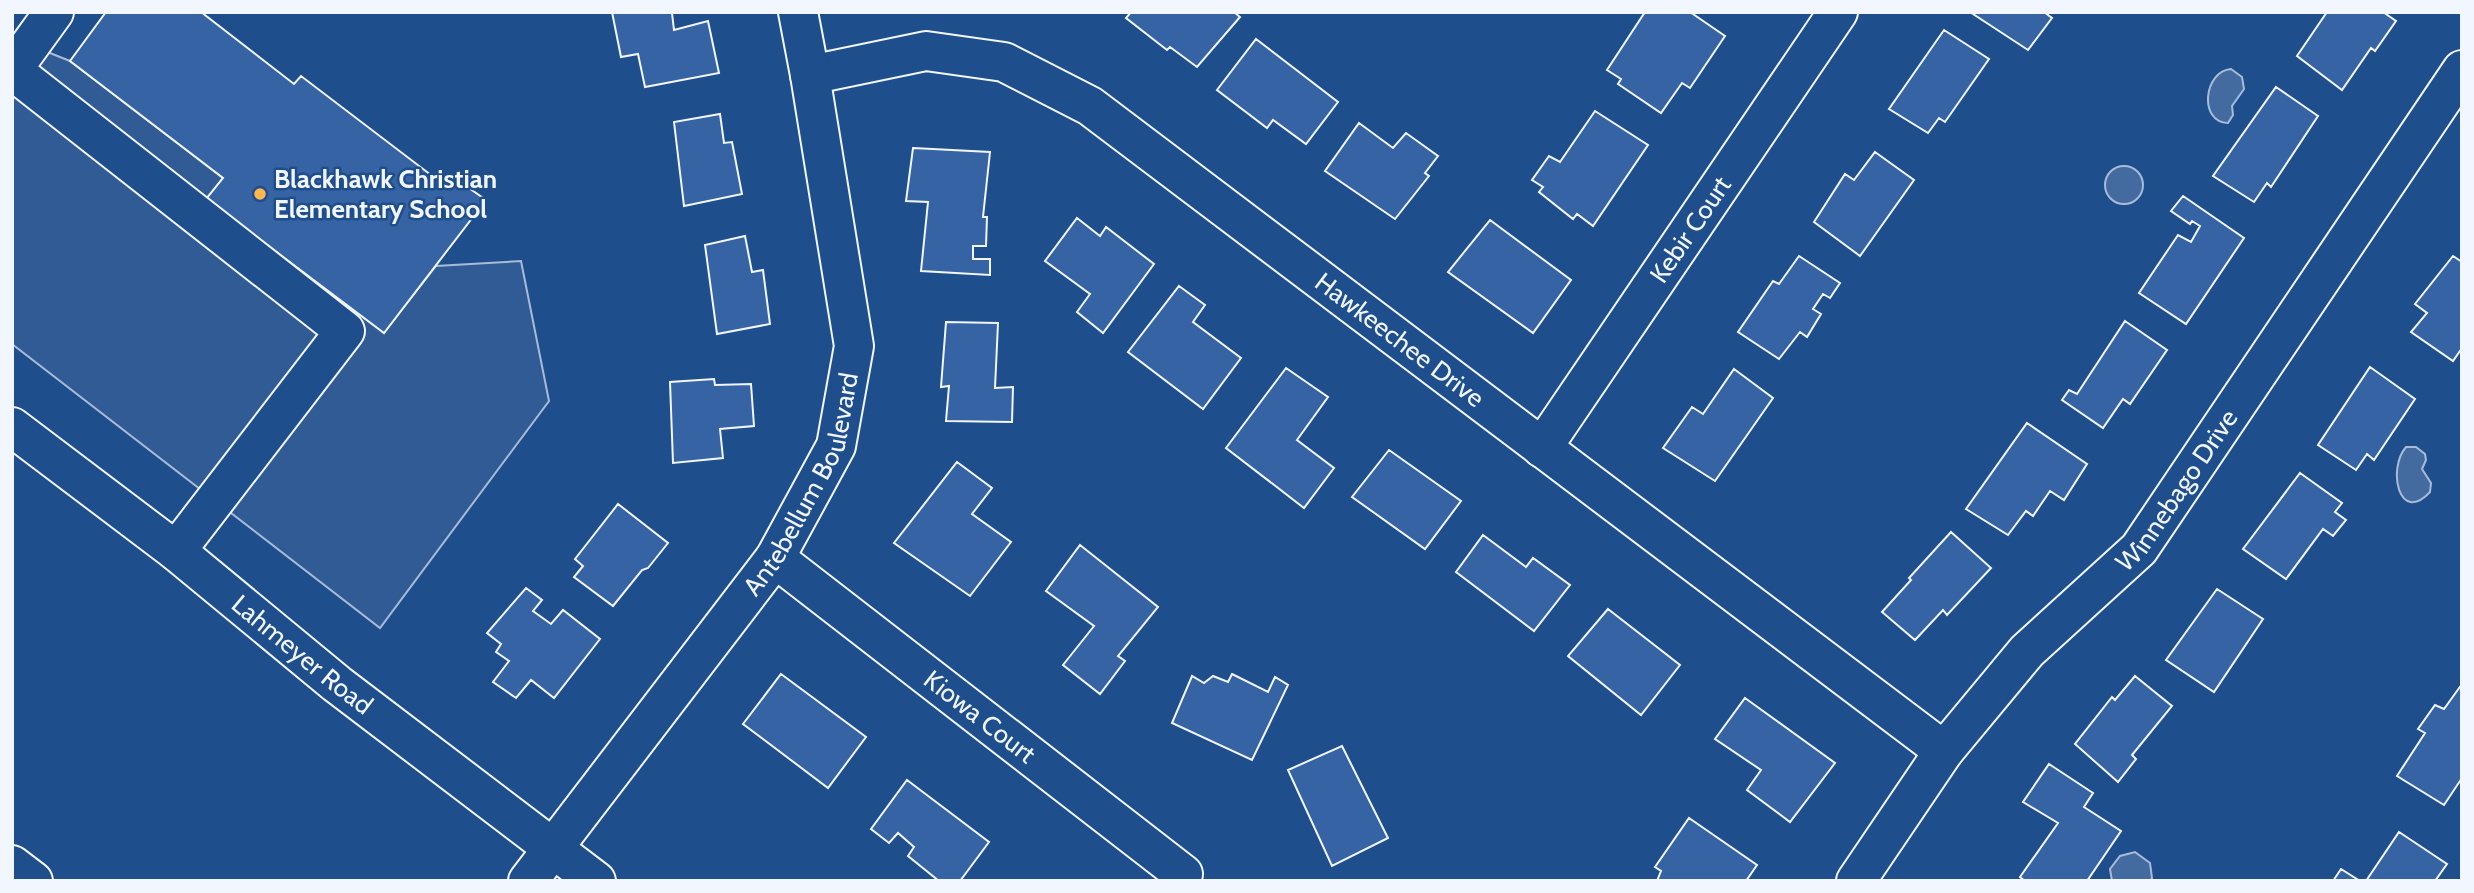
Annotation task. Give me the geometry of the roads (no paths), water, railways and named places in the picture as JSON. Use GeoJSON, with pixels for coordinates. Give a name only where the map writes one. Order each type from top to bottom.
{"type":"FeatureCollection","features":[{"type":"Feature","properties":{"kind":"street"},"geometry":{"type":"LineString","coordinates":[[54,12],[12,70],[345,331],[176,551]]}},
{"type":"Feature","properties":{"kind":"street","name":"Antebellum Boulevard"},"geometry":{"type":"LineString","coordinates":[[528,881],[775,558],[836,446],[854,346],[798,12]]}},
{"type":"Feature","properties":{"kind":"street","name":"Kebir Court"},"geometry":{"type":"LineString","coordinates":[[1542,448],[1838,12]]}},
{"type":"Feature","properties":{"kind":"street","name":"Hawkeechee Drive"},"geometry":{"type":"LineString","coordinates":[[810,75],[926,51],[1004,62],[1090,106],[1944,751]]}},
{"type":"Feature","properties":{"kind":"street","name":"Winnebago Drive"},"geometry":{"type":"LineString","coordinates":[[1856,881],[1944,751],[2027,651],[2139,549],[2462,70]]}},
{"type":"Feature","properties":{"kind":"street","name":"Lahmeyer Road"},"geometry":{"type":"LineString","coordinates":[[12,427],[176,551],[337,684],[596,881]]}},
{"type":"Feature","properties":{"kind":"street","name":"Kiowa Court"},"geometry":{"type":"LineString","coordinates":[[775,558],[1183,874]]}},
{"type":"Feature","properties":{"kind":"street"},"geometry":{"type":"LineString","coordinates":[[12,865],[33,881]]}},
{"type":"Feature","properties":{"kind":"place","name":"Blackhawk Christian Elementary School"},"geometry":{"type":"Point","coordinates":[260,194]}}]}
